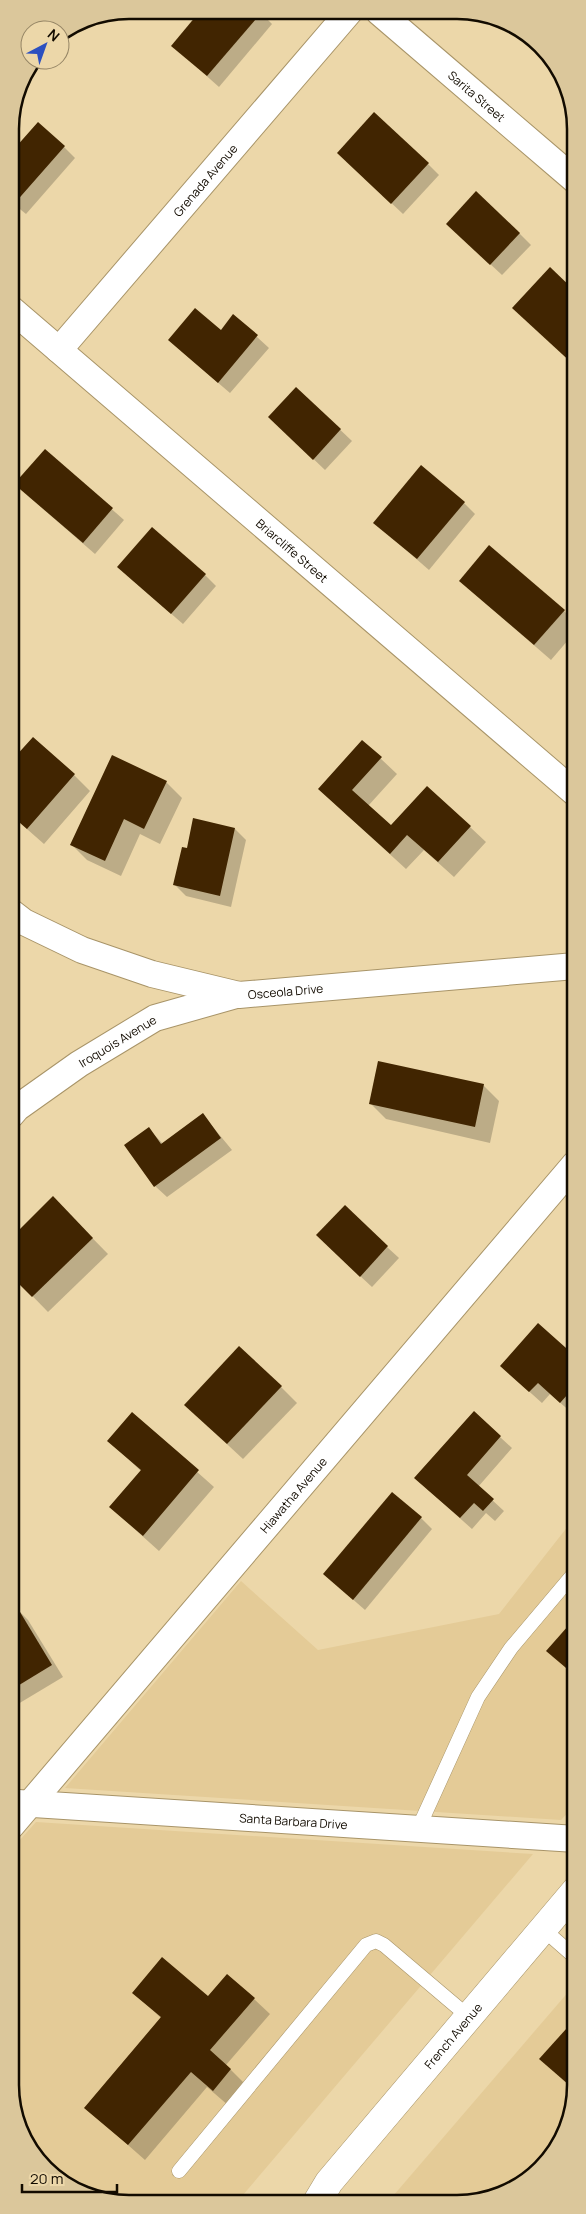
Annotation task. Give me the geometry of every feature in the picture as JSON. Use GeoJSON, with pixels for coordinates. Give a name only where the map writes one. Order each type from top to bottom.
{"type":"FeatureCollection","features":[{"type":"Feature","properties":{"kind":"main road","name":"French Avenue"},"geometry":{"type":"LineString","coordinates":[[323,2192],[567,1901]]}},
{"type":"Feature","properties":{"kind":"street","name":"Grenada Avenue"},"geometry":{"type":"LineString","coordinates":[[59,350],[344,19]]}},
{"type":"Feature","properties":{"kind":"street","name":"Sarita Street"},"geometry":{"type":"LineString","coordinates":[[387,19],[567,173]]}},
{"type":"Feature","properties":{"kind":"street","name":"Briarcliffe Street"},"geometry":{"type":"LineString","coordinates":[[19,316],[567,786]]}},
{"type":"Feature","properties":{"kind":"street","name":"Osceola Drive"},"geometry":{"type":"LineString","coordinates":[[19,918],[82,950],[152,974],[239,995],[567,967]]}},
{"type":"Feature","properties":{"kind":"street","name":"Iroquois Avenue"},"geometry":{"type":"LineString","coordinates":[[19,1107],[79,1064],[155,1018],[239,995]]}},
{"type":"Feature","properties":{"kind":"street","name":"Hiawatha Avenue"},"geometry":{"type":"LineString","coordinates":[[21,1803],[567,1173]]}},
{"type":"Feature","properties":{"kind":"street","name":"Santa Barbara Drive"},"geometry":{"type":"LineString","coordinates":[[21,1803],[567,1838]]}},
{"type":"Feature","properties":{"kind":"lane"},"geometry":{"type":"LineString","coordinates":[[418,1829],[478,1697],[511,1648],[567,1582]]}},
{"type":"Feature","properties":{"kind":"lane"},"geometry":{"type":"LineString","coordinates":[[543,1929],[567,1950]]}},
{"type":"Feature","properties":{"kind":"lane"},"geometry":{"type":"LineString","coordinates":[[179,2171],[366,1945],[376,1941],[384,1945],[469,2017]]}},
{"type":"Feature","properties":{"kind":"shaded area"},"geometry":{"type":"Polygon","coordinates":[[[567,1527],[567,1814],[561,1820],[65,1788],[241,1581],[318,1650],[499,1614],[567,1527]]]}},
{"type":"Feature","properties":{"kind":"shaded area"},"geometry":{"type":"Polygon","coordinates":[[[36,1822],[533,1854],[243,2195],[128,2195],[107,2193],[93,2189],[74,2181],[62,2173],[41,2152],[27,2128],[22,2114],[19,2086],[19,1841],[36,1822]]]}},
{"type":"Feature","properties":{"kind":"shaded area"},"geometry":{"type":"Polygon","coordinates":[[[567,1993],[567,2093],[565,2107],[559,2128],[540,2158],[518,2177],[486,2192],[458,2195],[394,2195],[567,1993]]]}},
{"type":"Feature","properties":{"kind":"building"},"geometry":{"type":"Polygon","coordinates":[[[194,19],[256,19],[207,76],[171,46],[194,19]]]}},
{"type":"Feature","properties":{"kind":"building"},"geometry":{"type":"Polygon","coordinates":[[[374,112],[429,163],[391,204],[337,153],[374,112]]]}},
{"type":"Feature","properties":{"kind":"building"},"geometry":{"type":"Polygon","coordinates":[[[38,122],[65,146],[19,198],[19,143],[38,122]]]}},
{"type":"Feature","properties":{"kind":"building"},"geometry":{"type":"Polygon","coordinates":[[[476,191],[520,233],[490,265],[446,224],[476,191]]]}},
{"type":"Feature","properties":{"kind":"building"},"geometry":{"type":"Polygon","coordinates":[[[550,267],[567,283],[567,359],[512,308],[550,267]]]}},
{"type":"Feature","properties":{"kind":"building"},"geometry":{"type":"Polygon","coordinates":[[[195,308],[221,330],[233,314],[258,335],[218,383],[168,340],[195,308]]]}},
{"type":"Feature","properties":{"kind":"building"},"geometry":{"type":"Polygon","coordinates":[[[296,387],[341,429],[313,460],[268,417],[296,387]]]}},
{"type":"Feature","properties":{"kind":"building"},"geometry":{"type":"Polygon","coordinates":[[[45,449],[113,508],[83,543],[19,488],[19,478],[45,449]]]}},
{"type":"Feature","properties":{"kind":"building"},"geometry":{"type":"Polygon","coordinates":[[[421,465],[465,502],[417,559],[373,523],[421,465]]]}},
{"type":"Feature","properties":{"kind":"building"},"geometry":{"type":"Polygon","coordinates":[[[152,527],[206,574],[171,614],[117,567],[152,527]]]}},
{"type":"Feature","properties":{"kind":"building"},"geometry":{"type":"Polygon","coordinates":[[[489,545],[565,610],[534,645],[459,581],[489,545]]]}},
{"type":"Feature","properties":{"kind":"building"},"geometry":{"type":"Polygon","coordinates":[[[33,737],[75,774],[27,829],[19,822],[19,752],[33,737]]]}},
{"type":"Feature","properties":{"kind":"building"},"geometry":{"type":"Polygon","coordinates":[[[362,740],[382,757],[352,790],[391,825],[427,786],[471,826],[438,862],[407,835],[390,854],[318,789],[362,740]]]}},
{"type":"Feature","properties":{"kind":"building"},"geometry":{"type":"Polygon","coordinates":[[[112,755],[167,781],[144,829],[124,819],[105,861],[70,845],[112,755]]]}},
{"type":"Feature","properties":{"kind":"building"},"geometry":{"type":"Polygon","coordinates":[[[193,818],[235,828],[220,896],[173,885],[182,847],[187,848],[193,818]]]}},
{"type":"Feature","properties":{"kind":"building"},"geometry":{"type":"Polygon","coordinates":[[[378,1061],[484,1084],[475,1127],[369,1104],[378,1061]]]}},
{"type":"Feature","properties":{"kind":"building"},"geometry":{"type":"Polygon","coordinates":[[[203,1113],[221,1138],[154,1187],[124,1145],[149,1127],[161,1144],[203,1113]]]}},
{"type":"Feature","properties":{"kind":"building"},"geometry":{"type":"Polygon","coordinates":[[[53,1196],[93,1238],[32,1297],[19,1284],[19,1230],[53,1196]]]}},
{"type":"Feature","properties":{"kind":"building"},"geometry":{"type":"Polygon","coordinates":[[[345,1205],[388,1246],[360,1277],[316,1235],[345,1205]]]}},
{"type":"Feature","properties":{"kind":"building"},"geometry":{"type":"Polygon","coordinates":[[[538,1323],[567,1349],[567,1395],[560,1403],[538,1383],[529,1392],[500,1366],[538,1323]]]}},
{"type":"Feature","properties":{"kind":"building"},"geometry":{"type":"Polygon","coordinates":[[[239,1346],[282,1386],[227,1444],[184,1405],[239,1346]]]}},
{"type":"Feature","properties":{"kind":"building"},"geometry":{"type":"Polygon","coordinates":[[[474,1411],[501,1436],[467,1475],[494,1499],[483,1511],[474,1503],[460,1518],[414,1478],[474,1411]]]}},
{"type":"Feature","properties":{"kind":"building"},"geometry":{"type":"Polygon","coordinates":[[[132,1412],[199,1470],[143,1536],[109,1507],[141,1470],[107,1441],[132,1412]]]}},
{"type":"Feature","properties":{"kind":"building"},"geometry":{"type":"Polygon","coordinates":[[[392,1492],[422,1517],[353,1600],[323,1574],[392,1492]]]}},
{"type":"Feature","properties":{"kind":"building"},"geometry":{"type":"Polygon","coordinates":[[[19,1610],[52,1665],[19,1685],[19,1610]]]}},
{"type":"Feature","properties":{"kind":"building"},"geometry":{"type":"Polygon","coordinates":[[[567,1627],[567,1669],[546,1651],[567,1627]]]}},
{"type":"Feature","properties":{"kind":"building"},"geometry":{"type":"Polygon","coordinates":[[[162,1957],[208,1996],[227,1974],[255,1998],[210,2050],[231,2069],[213,2091],[191,2072],[128,2145],[84,2108],[161,2017],[132,1993],[162,1957]]]}},
{"type":"Feature","properties":{"kind":"building"},"geometry":{"type":"Polygon","coordinates":[[[567,2028],[567,2083],[539,2059],[567,2028]]]}}]}
